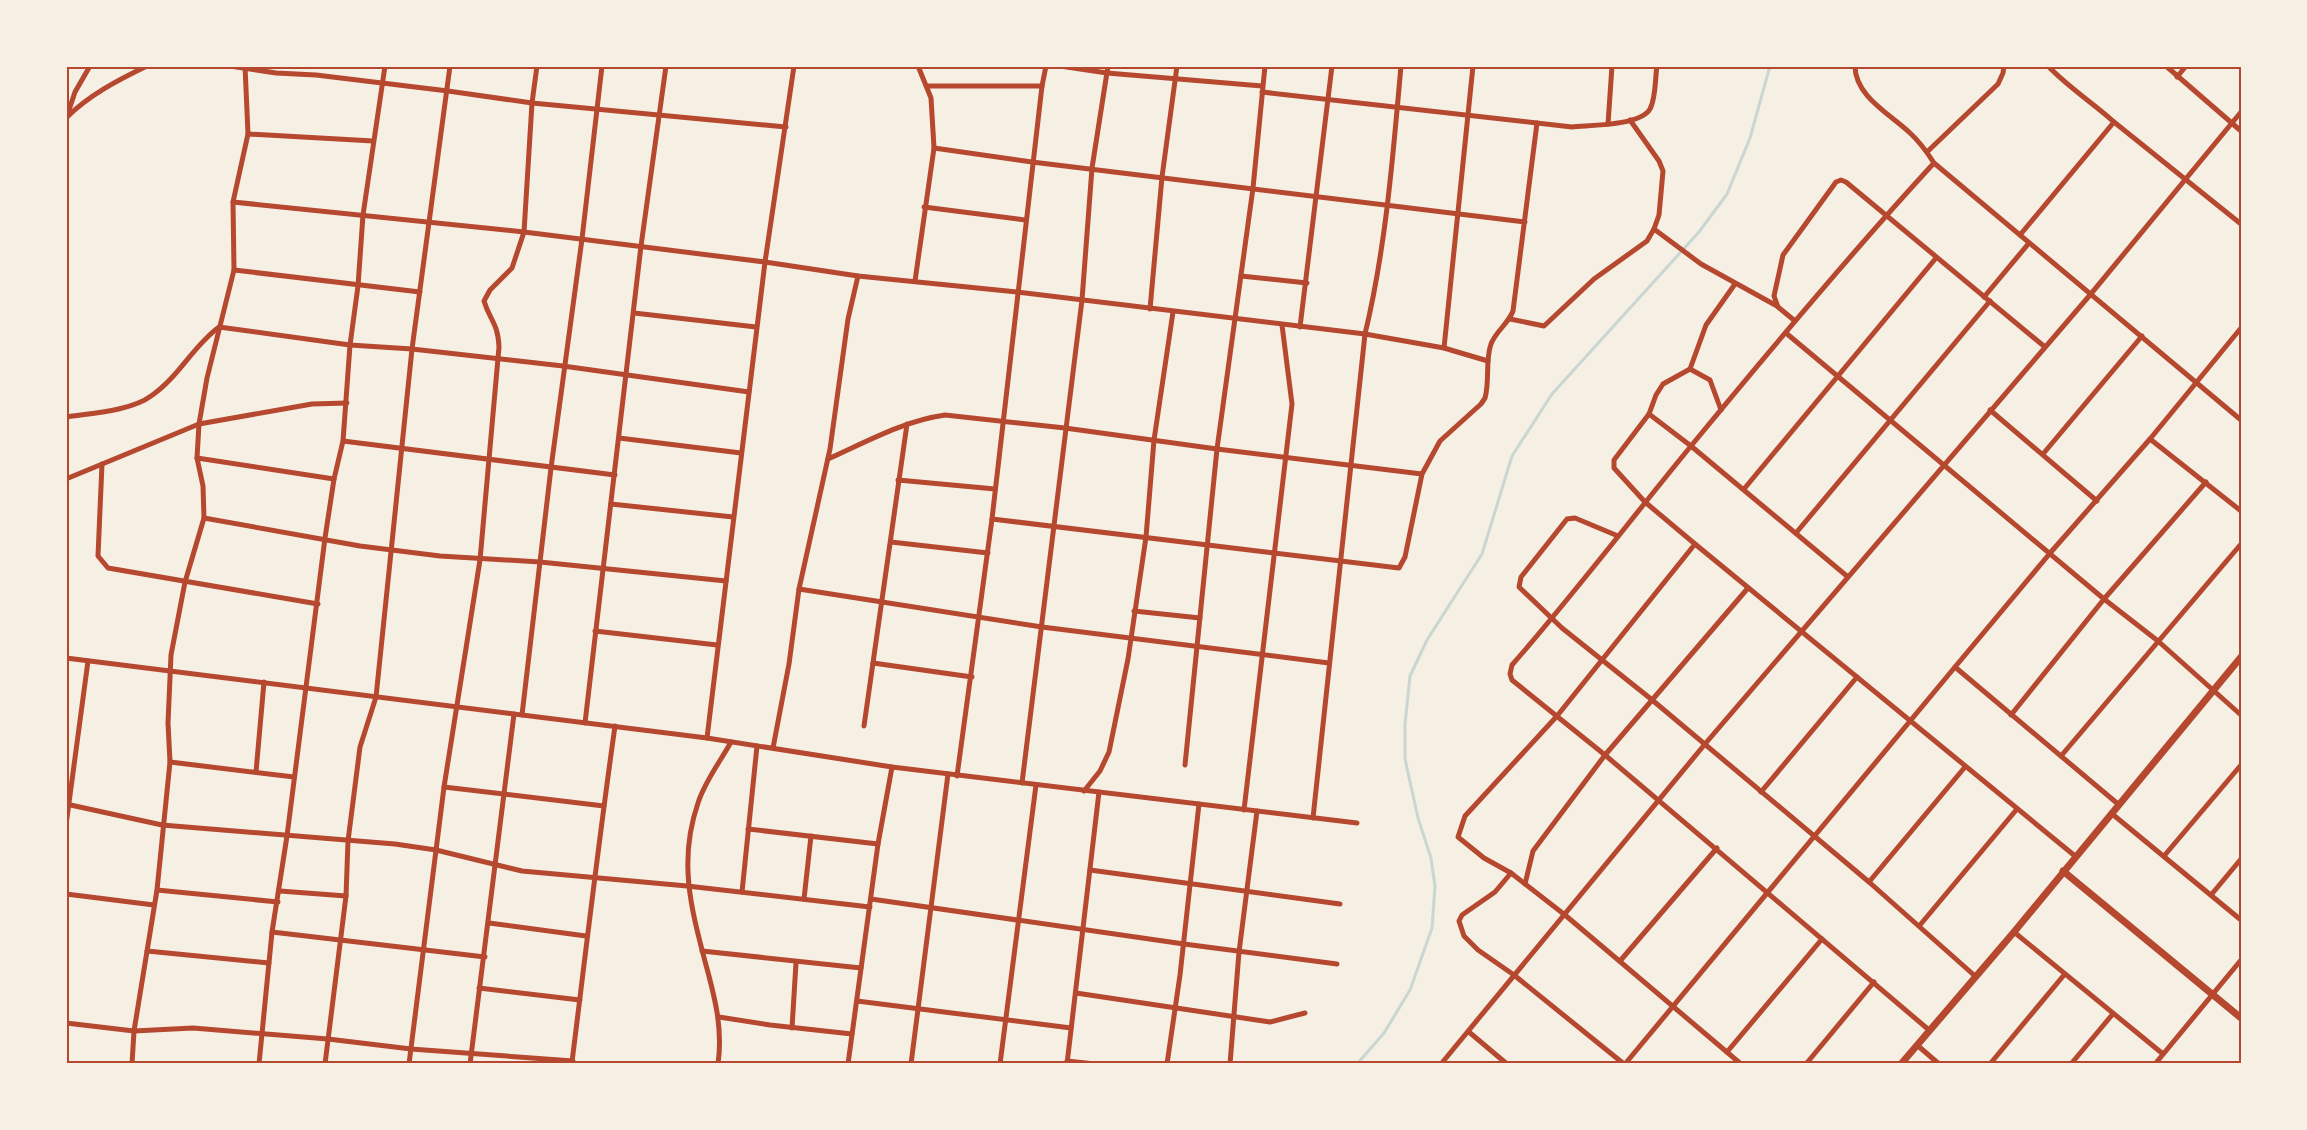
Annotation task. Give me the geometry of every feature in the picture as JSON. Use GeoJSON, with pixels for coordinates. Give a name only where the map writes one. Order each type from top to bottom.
{"type":"FeatureCollection","features":[{"type":"Feature","properties":{"kind":"street"},"geometry":{"type":"LineString","coordinates":[[66,118],[75,92],[90,66]]}},
{"type":"Feature","properties":{"kind":"street"},"geometry":{"type":"LineString","coordinates":[[66,118],[114,82],[147,66]]}},
{"type":"Feature","properties":{"kind":"street"},"geometry":{"type":"LineString","coordinates":[[231,66],[448,90],[532,103],[786,127]]}},
{"type":"Feature","properties":{"kind":"street"},"geometry":{"type":"LineString","coordinates":[[259,1064],[272,932],[280,891],[325,538],[334,479],[344,441],[350,345],[358,286],[363,215],[385,66]]}},
{"type":"Feature","properties":{"kind":"street"},"geometry":{"type":"LineString","coordinates":[[325,1064],[346,896],[348,841],[360,747],[376,698],[412,349],[450,66]]}},
{"type":"Feature","properties":{"kind":"street"},"geometry":{"type":"LineString","coordinates":[[409,1064],[444,787],[480,560],[499,334],[484,301],[490,290],[512,268],[524,232],[532,103],[537,66]]}},
{"type":"Feature","properties":{"kind":"street"},"geometry":{"type":"LineString","coordinates":[[522,715],[563,366],[582,239],[602,66]]}},
{"type":"Feature","properties":{"kind":"street"},"geometry":{"type":"LineString","coordinates":[[585,723],[628,375],[641,246],[666,66]]}},
{"type":"Feature","properties":{"kind":"street"},"geometry":{"type":"LineString","coordinates":[[707,738],[756,327],[794,66]]}},
{"type":"Feature","properties":{"kind":"street"},"geometry":{"type":"LineString","coordinates":[[915,281],[934,147],[934,121],[927,86],[918,66]]}},
{"type":"Feature","properties":{"kind":"street"},"geometry":{"type":"LineString","coordinates":[[957,776],[980,618],[1025,220],[1046,66]]}},
{"type":"Feature","properties":{"kind":"street"},"geometry":{"type":"LineString","coordinates":[[1060,66],[1107,73],[1176,78],[1328,100],[1572,127],[1608,124],[1644,115],[1652,106],[1657,66]]}},
{"type":"Feature","properties":{"kind":"street"},"geometry":{"type":"LineString","coordinates":[[1022,783],[1082,300],[1092,168],[1108,66]]}},
{"type":"Feature","properties":{"kind":"street"},"geometry":{"type":"LineString","coordinates":[[1150,309],[1162,177],[1177,66]]}},
{"type":"Feature","properties":{"kind":"street"},"geometry":{"type":"LineString","coordinates":[[1185,765],[1217,449],[1254,188],[1265,66]]}},
{"type":"Feature","properties":{"kind":"street"},"geometry":{"type":"LineString","coordinates":[[1300,327],[1332,66]]}},
{"type":"Feature","properties":{"kind":"street"},"geometry":{"type":"LineString","coordinates":[[1313,818],[1365,334],[1372,305],[1386,205],[1401,66]]}},
{"type":"Feature","properties":{"kind":"street"},"geometry":{"type":"LineString","coordinates":[[1444,348],[1473,66]]}},
{"type":"Feature","properties":{"kind":"street"},"geometry":{"type":"LineString","coordinates":[[1608,124],[1612,66]]}},
{"type":"Feature","properties":{"kind":"street"},"geometry":{"type":"LineString","coordinates":[[1855,66],[1857,82],[1867,95],[1912,135],[1934,163],[2241,420]]}},
{"type":"Feature","properties":{"kind":"street"},"geometry":{"type":"LineString","coordinates":[[1927,152],[1998,84],[2004,66]]}},
{"type":"Feature","properties":{"kind":"street"},"geometry":{"type":"LineString","coordinates":[[2048,66],[2063,82],[2088,99],[2114,122],[2240,220]]}},
{"type":"Feature","properties":{"kind":"street"},"geometry":{"type":"LineString","coordinates":[[2166,66],[2241,131]]}},
{"type":"Feature","properties":{"kind":"street"},"geometry":{"type":"LineString","coordinates":[[2177,77],[2186,66]]}},
{"type":"Feature","properties":{"kind":"street"},"geometry":{"type":"LineString","coordinates":[[132,1064],[134,1031],[157,890],[170,762],[169,670],[185,582],[204,518],[203,486],[197,458],[199,424],[207,378],[234,270],[233,202],[248,134],[245,68]]}},
{"type":"Feature","properties":{"kind":"street"},"geometry":{"type":"LineString","coordinates":[[927,86],[1042,86]]}},
{"type":"Feature","properties":{"kind":"street"},"geometry":{"type":"LineString","coordinates":[[1441,1064],[1705,744],[2090,295],[2241,112]]}},
{"type":"Feature","properties":{"kind":"street"},"geometry":{"type":"LineString","coordinates":[[1510,319],[1544,326],[1594,279],[1647,241],[1659,216],[1663,171],[1659,161],[1630,120]]}},
{"type":"Feature","properties":{"kind":"street"},"geometry":{"type":"LineString","coordinates":[[2020,235],[2114,122]]}},
{"type":"Feature","properties":{"kind":"street"},"geometry":{"type":"LineString","coordinates":[[992,519],[1341,559],[1399,568],[1403,564],[1422,474],[1440,441],[1485,398],[1491,344],[1497,333],[1510,319],[1537,123]]}},
{"type":"Feature","properties":{"kind":"street"},"geometry":{"type":"LineString","coordinates":[[248,134],[374,141]]}},
{"type":"Feature","properties":{"kind":"street"},"geometry":{"type":"LineString","coordinates":[[934,147],[1032,162],[1525,222]]}},
{"type":"Feature","properties":{"kind":"street"},"geometry":{"type":"LineString","coordinates":[[1929,1030],[1660,800],[1512,680],[1510,674],[1512,665],[1553,618],[1691,446],[1885,216],[1934,163]]}},
{"type":"Feature","properties":{"kind":"street"},"geometry":{"type":"LineString","coordinates":[[1778,307],[1774,289],[1783,255],[1836,182],[1841,180],[2045,347]]}},
{"type":"Feature","properties":{"kind":"street"},"geometry":{"type":"LineString","coordinates":[[233,202],[524,232],[858,276],[1017,292],[1365,334],[1444,348],[1488,361]]}},
{"type":"Feature","properties":{"kind":"street"},"geometry":{"type":"LineString","coordinates":[[924,207],[1025,220]]}},
{"type":"Feature","properties":{"kind":"street"},"geometry":{"type":"LineString","coordinates":[[1654,229],[1701,264],[1778,307],[1795,321]]}},
{"type":"Feature","properties":{"kind":"street"},"geometry":{"type":"LineString","coordinates":[[1796,533],[1890,420],[2029,243]]}},
{"type":"Feature","properties":{"kind":"street"},"geometry":{"type":"LineString","coordinates":[[1744,489],[1936,258]]}},
{"type":"Feature","properties":{"kind":"street"},"geometry":{"type":"LineString","coordinates":[[234,270],[420,292]]}},
{"type":"Feature","properties":{"kind":"street"},"geometry":{"type":"LineString","coordinates":[[772,748],[789,664],[799,589],[828,459],[848,319],[858,276]]}},
{"type":"Feature","properties":{"kind":"street"},"geometry":{"type":"LineString","coordinates":[[1241,276],[1307,283]]}},
{"type":"Feature","properties":{"kind":"street"},"geometry":{"type":"LineString","coordinates":[[1735,284],[1706,325],[1690,369],[1663,384],[1649,414],[1612,465],[1645,502],[2075,856]]}},
{"type":"Feature","properties":{"kind":"street"},"geometry":{"type":"LineString","coordinates":[[1084,791],[1100,771],[1109,752],[1131,638],[1146,537],[1154,440],[1173,312]]}},
{"type":"Feature","properties":{"kind":"street"},"geometry":{"type":"LineString","coordinates":[[634,313],[756,327]]}},
{"type":"Feature","properties":{"kind":"street"},"geometry":{"type":"LineString","coordinates":[[1244,810],[1293,404],[1282,325]]}},
{"type":"Feature","properties":{"kind":"street"},"geometry":{"type":"LineString","coordinates":[[66,417],[129,406],[152,396],[219,327],[350,345],[412,349],[563,366],[749,392]]}},
{"type":"Feature","properties":{"kind":"street"},"geometry":{"type":"LineString","coordinates":[[1511,873],[1495,892],[1462,915],[1459,921],[1464,936],[1478,950],[1514,975],[1625,1064],[2051,552],[2197,384],[2241,328]]}},
{"type":"Feature","properties":{"kind":"street"},"geometry":{"type":"LineString","coordinates":[[1786,333],[2051,552],[2104,599],[2158,640],[2241,715]]}},
{"type":"Feature","properties":{"kind":"street"},"geometry":{"type":"LineString","coordinates":[[2043,454],[2142,336]]}},
{"type":"Feature","properties":{"kind":"street"},"geometry":{"type":"LineString","coordinates":[[1690,369],[1710,380],[1721,410]]}},
{"type":"Feature","properties":{"kind":"street"},"geometry":{"type":"LineString","coordinates":[[66,479],[199,424],[301,406],[347,403]]}},
{"type":"Feature","properties":{"kind":"street"},"geometry":{"type":"LineString","coordinates":[[1990,410],[2097,501]]}},
{"type":"Feature","properties":{"kind":"street"},"geometry":{"type":"LineString","coordinates":[[1649,414],[1744,489],[1848,577]]}},
{"type":"Feature","properties":{"kind":"street"},"geometry":{"type":"LineString","coordinates":[[828,459],[907,424],[945,415],[1065,428],[1422,474]]}},
{"type":"Feature","properties":{"kind":"street"},"geometry":{"type":"LineString","coordinates":[[864,726],[907,424]]}},
{"type":"Feature","properties":{"kind":"street"},"geometry":{"type":"LineString","coordinates":[[619,438],[741,453]]}},
{"type":"Feature","properties":{"kind":"street"},"geometry":{"type":"LineString","coordinates":[[2150,439],[2241,511]]}},
{"type":"Feature","properties":{"kind":"street"},"geometry":{"type":"LineString","coordinates":[[344,441],[615,475]]}},
{"type":"Feature","properties":{"kind":"street"},"geometry":{"type":"LineString","coordinates":[[197,458],[334,479]]}},
{"type":"Feature","properties":{"kind":"street"},"geometry":{"type":"LineString","coordinates":[[102,464],[98,556],[103,564],[108,567],[185,582],[318,604]]}},
{"type":"Feature","properties":{"kind":"street"},"geometry":{"type":"LineString","coordinates":[[898,480],[995,489]]}},
{"type":"Feature","properties":{"kind":"street"},"geometry":{"type":"LineString","coordinates":[[2011,715],[2104,599],[2206,482]]}},
{"type":"Feature","properties":{"kind":"street"},"geometry":{"type":"LineString","coordinates":[[611,504],[733,517]]}},
{"type":"Feature","properties":{"kind":"street"},"geometry":{"type":"LineString","coordinates":[[204,518],[391,549],[480,560],[540,562],[726,580]]}},
{"type":"Feature","properties":{"kind":"street"},"geometry":{"type":"LineString","coordinates":[[1618,536],[1575,518],[1567,519],[1519,583],[1519,587],[1562,628],[1815,836],[1975,975]]}},
{"type":"Feature","properties":{"kind":"street"},"geometry":{"type":"LineString","coordinates":[[891,542],[988,553]]}},
{"type":"Feature","properties":{"kind":"street"},"geometry":{"type":"LineString","coordinates":[[1695,544],[1557,716],[1465,816],[1459,828],[1458,837],[1484,858],[1511,873],[1565,915],[1741,1064]]}},
{"type":"Feature","properties":{"kind":"street"},"geometry":{"type":"LineString","coordinates":[[2061,756],[2241,544]]}},
{"type":"Feature","properties":{"kind":"street"},"geometry":{"type":"LineString","coordinates":[[1525,884],[1533,851],[1605,755],[1748,588]]}},
{"type":"Feature","properties":{"kind":"street"},"geometry":{"type":"LineString","coordinates":[[799,589],[1042,627],[1329,663]]}},
{"type":"Feature","properties":{"kind":"street"},"geometry":{"type":"LineString","coordinates":[[1134,611],[1200,618]]}},
{"type":"Feature","properties":{"kind":"street"},"geometry":{"type":"LineString","coordinates":[[595,631],[717,645]]}},
{"type":"Feature","properties":{"kind":"street"},"geometry":{"type":"LineString","coordinates":[[1900,1064],[2014,932],[2241,657]]}},
{"type":"Feature","properties":{"kind":"street"},"geometry":{"type":"LineString","coordinates":[[66,658],[707,738],[957,776],[1357,823]]}},
{"type":"Feature","properties":{"kind":"street"},"geometry":{"type":"LineString","coordinates":[[66,825],[88,661]]}},
{"type":"Feature","properties":{"kind":"street"},"geometry":{"type":"LineString","coordinates":[[873,663],[972,677]]}},
{"type":"Feature","properties":{"kind":"street"},"geometry":{"type":"LineString","coordinates":[[1955,667],[2118,804]]}},
{"type":"Feature","properties":{"kind":"street"},"geometry":{"type":"LineString","coordinates":[[1761,792],[1857,678]]}},
{"type":"Feature","properties":{"kind":"street"},"geometry":{"type":"LineString","coordinates":[[256,772],[264,682]]}},
{"type":"Feature","properties":{"kind":"street"},"geometry":{"type":"LineString","coordinates":[[470,1064],[514,714]]}},
{"type":"Feature","properties":{"kind":"street"},"geometry":{"type":"LineString","coordinates":[[66,1023],[134,1031],[193,1028],[572,1062],[586,936],[596,878],[615,726]]}},
{"type":"Feature","properties":{"kind":"street"},"geometry":{"type":"LineString","coordinates":[[718,1064],[719,1017],[687,886],[688,854],[698,802],[731,742]]}},
{"type":"Feature","properties":{"kind":"street"},"geometry":{"type":"LineString","coordinates":[[742,892],[757,746]]}},
{"type":"Feature","properties":{"kind":"street"},"geometry":{"type":"LineString","coordinates":[[170,762],[294,777]]}},
{"type":"Feature","properties":{"kind":"street"},"geometry":{"type":"LineString","coordinates":[[2164,856],[2241,765]]}},
{"type":"Feature","properties":{"kind":"street"},"geometry":{"type":"LineString","coordinates":[[1869,882],[1965,766]]}},
{"type":"Feature","properties":{"kind":"street"},"geometry":{"type":"LineString","coordinates":[[848,1064],[878,844],[892,767]]}},
{"type":"Feature","properties":{"kind":"street"},"geometry":{"type":"LineString","coordinates":[[911,1064],[948,774]]}},
{"type":"Feature","properties":{"kind":"street"},"geometry":{"type":"LineString","coordinates":[[1000,1064],[1036,785]]}},
{"type":"Feature","properties":{"kind":"street"},"geometry":{"type":"LineString","coordinates":[[444,787],[604,806]]}},
{"type":"Feature","properties":{"kind":"street"},"geometry":{"type":"LineString","coordinates":[[1095,1064],[1067,1063],[1099,792]]}},
{"type":"Feature","properties":{"kind":"street"},"geometry":{"type":"LineString","coordinates":[[68,804],[162,825],[436,850],[522,871],[687,886],[870,907]]}},
{"type":"Feature","properties":{"kind":"street"},"geometry":{"type":"LineString","coordinates":[[1167,1064],[1184,945],[1199,804]]}},
{"type":"Feature","properties":{"kind":"street"},"geometry":{"type":"LineString","coordinates":[[1920,925],[2017,810]]}},
{"type":"Feature","properties":{"kind":"street"},"geometry":{"type":"LineString","coordinates":[[1230,1064],[1239,952],[1257,811]]}},
{"type":"Feature","properties":{"kind":"street"},"geometry":{"type":"LineString","coordinates":[[2111,813],[2241,920]]}},
{"type":"Feature","properties":{"kind":"street"},"geometry":{"type":"LineString","coordinates":[[748,829],[878,844]]}},
{"type":"Feature","properties":{"kind":"street"},"geometry":{"type":"LineString","coordinates":[[804,899],[811,836]]}},
{"type":"Feature","properties":{"kind":"street"},"geometry":{"type":"LineString","coordinates":[[1620,961],[1717,848]]}},
{"type":"Feature","properties":{"kind":"street"},"geometry":{"type":"LineString","coordinates":[[2211,895],[2241,859]]}},
{"type":"Feature","properties":{"kind":"street"},"geometry":{"type":"LineString","coordinates":[[1090,870],[1340,904]]}},
{"type":"Feature","properties":{"kind":"street"},"geometry":{"type":"LineString","coordinates":[[2063,871],[2241,1018]]}},
{"type":"Feature","properties":{"kind":"street"},"geometry":{"type":"LineString","coordinates":[[157,890],[278,902]]}},
{"type":"Feature","properties":{"kind":"street"},"geometry":{"type":"LineString","coordinates":[[280,891],[346,896]]}},
{"type":"Feature","properties":{"kind":"street"},"geometry":{"type":"LineString","coordinates":[[66,894],[154,904]]}},
{"type":"Feature","properties":{"kind":"street"},"geometry":{"type":"LineString","coordinates":[[871,899],[1184,945],[1337,963]]}},
{"type":"Feature","properties":{"kind":"street"},"geometry":{"type":"LineString","coordinates":[[489,923],[586,936]]}},
{"type":"Feature","properties":{"kind":"street"},"geometry":{"type":"LineString","coordinates":[[272,932],[485,957]]}},
{"type":"Feature","properties":{"kind":"street"},"geometry":{"type":"LineString","coordinates":[[2014,932],[2112,1015],[2163,1054]]}},
{"type":"Feature","properties":{"kind":"street"},"geometry":{"type":"LineString","coordinates":[[1727,1052],[1822,939]]}},
{"type":"Feature","properties":{"kind":"street"},"geometry":{"type":"LineString","coordinates":[[147,951],[269,963]]}},
{"type":"Feature","properties":{"kind":"street"},"geometry":{"type":"LineString","coordinates":[[702,951],[796,963],[861,968]]}},
{"type":"Feature","properties":{"kind":"street"},"geometry":{"type":"LineString","coordinates":[[2154,1064],[2241,960]]}},
{"type":"Feature","properties":{"kind":"street"},"geometry":{"type":"LineString","coordinates":[[792,1028],[796,963]]}},
{"type":"Feature","properties":{"kind":"street"},"geometry":{"type":"LineString","coordinates":[[1990,1064],[2064,975]]}},
{"type":"Feature","properties":{"kind":"street"},"geometry":{"type":"LineString","coordinates":[[1806,1064],[1874,982]]}},
{"type":"Feature","properties":{"kind":"street"},"geometry":{"type":"LineString","coordinates":[[479,988],[580,1000]]}},
{"type":"Feature","properties":{"kind":"street"},"geometry":{"type":"LineString","coordinates":[[1076,993],[1270,1022],[1305,1013]]}},
{"type":"Feature","properties":{"kind":"street"},"geometry":{"type":"LineString","coordinates":[[857,1001],[1071,1028]]}},
{"type":"Feature","properties":{"kind":"street"},"geometry":{"type":"LineString","coordinates":[[2071,1064],[2112,1015]]}},
{"type":"Feature","properties":{"kind":"street"},"geometry":{"type":"LineString","coordinates":[[719,1017],[852,1034]]}},
{"type":"Feature","properties":{"kind":"street"},"geometry":{"type":"LineString","coordinates":[[1469,1032],[1507,1064]]}},
{"type":"Feature","properties":{"kind":"street"},"geometry":{"type":"LineString","coordinates":[[1917,1045],[1939,1064]]}},
{"type":"Feature","properties":{"kind":"waterway"},"geometry":{"type":"LineString","coordinates":[[1357,1064],[1384,1033],[1410,990],[1432,928],[1435,886],[1431,858],[1418,818],[1405,759],[1405,724],[1410,676],[1427,640],[1482,554],[1512,456],[1552,394],[1699,232],[1727,194],[1750,138],[1770,66]]}}]}
